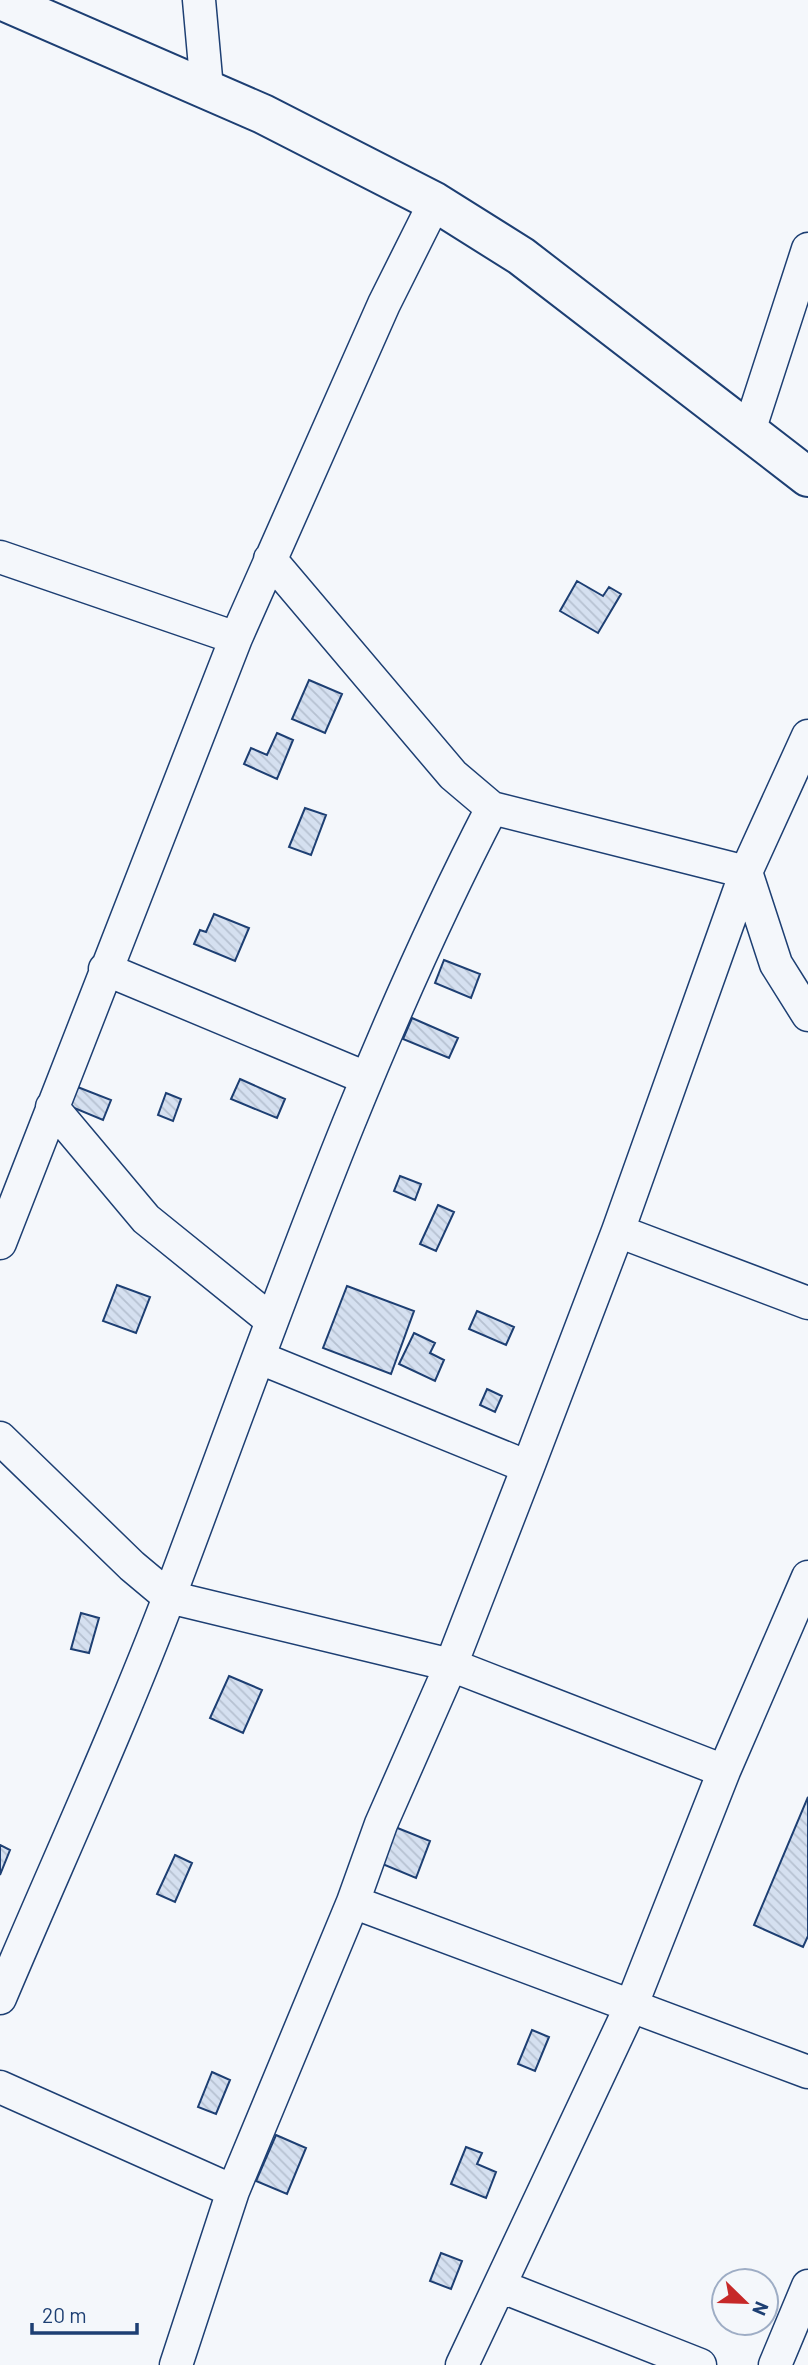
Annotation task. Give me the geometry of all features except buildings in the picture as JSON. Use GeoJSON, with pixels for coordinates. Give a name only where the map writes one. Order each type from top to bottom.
{"type":"FeatureCollection","features":[{"type":"Feature","properties":{"kind":"street"},"geometry":{"type":"LineString","coordinates":[[1,0],[263,114],[435,202],[521,256],[808,477]]}},
{"type":"Feature","properties":{"kind":"street"},"geometry":{"type":"LineString","coordinates":[[199,0],[207,89]]}},
{"type":"Feature","properties":{"kind":"street"},"geometry":{"type":"LineString","coordinates":[[0,1243],[236,638],[384,304],[435,202]]}},
{"type":"Feature","properties":{"kind":"street"},"geometry":{"type":"LineString","coordinates":[[749,431],[808,249]]}},
{"type":"Feature","properties":{"kind":"street"},"geometry":{"type":"LineString","coordinates":[[0,557],[236,638]]}},
{"type":"Feature","properties":{"kind":"street"},"geometry":{"type":"LineString","coordinates":[[270,559],[453,775],[492,808],[746,872]]}},
{"type":"Feature","properties":{"kind":"street"},"geometry":{"type":"LineString","coordinates":[[176,2365],[233,2191],[353,1902],[381,1824],[451,1665],[618,1231],[746,872],[808,736]]}},
{"type":"Feature","properties":{"kind":"street"},"geometry":{"type":"LineString","coordinates":[[0,1998],[169,1597],[260,1359],[271,1320],[366,1078],[439,911],[492,808]]}},
{"type":"Feature","properties":{"kind":"street"},"geometry":{"type":"LineString","coordinates":[[746,872],[776,964],[808,1015]]}},
{"type":"Feature","properties":{"kind":"street"},"geometry":{"type":"LineString","coordinates":[[105,970],[366,1078]]}},
{"type":"Feature","properties":{"kind":"street"},"geometry":{"type":"LineString","coordinates":[[52,1107],[146,1219],[271,1320]]}},
{"type":"Feature","properties":{"kind":"street"},"geometry":{"type":"LineString","coordinates":[[618,1231],[808,1303]]}},
{"type":"Feature","properties":{"kind":"street"},"geometry":{"type":"LineString","coordinates":[[260,1359],[528,1467]]}},
{"type":"Feature","properties":{"kind":"street"},"geometry":{"type":"LineString","coordinates":[[0,1438],[132,1566],[169,1597],[451,1665],[724,1771]]}},
{"type":"Feature","properties":{"kind":"street"},"geometry":{"type":"LineString","coordinates":[[462,2365],[632,2004],[724,1771],[808,1577]]}},
{"type":"Feature","properties":{"kind":"street"},"geometry":{"type":"LineString","coordinates":[[353,1902],[808,2072]]}},
{"type":"Feature","properties":{"kind":"street"},"geometry":{"type":"LineString","coordinates":[[0,2087],[233,2191]]}},
{"type":"Feature","properties":{"kind":"street"},"geometry":{"type":"LineString","coordinates":[[500,2286],[700,2365]]}},
{"type":"Feature","properties":{"kind":"street"},"geometry":{"type":"LineString","coordinates":[[775,2365],[808,2286]]}}]}
